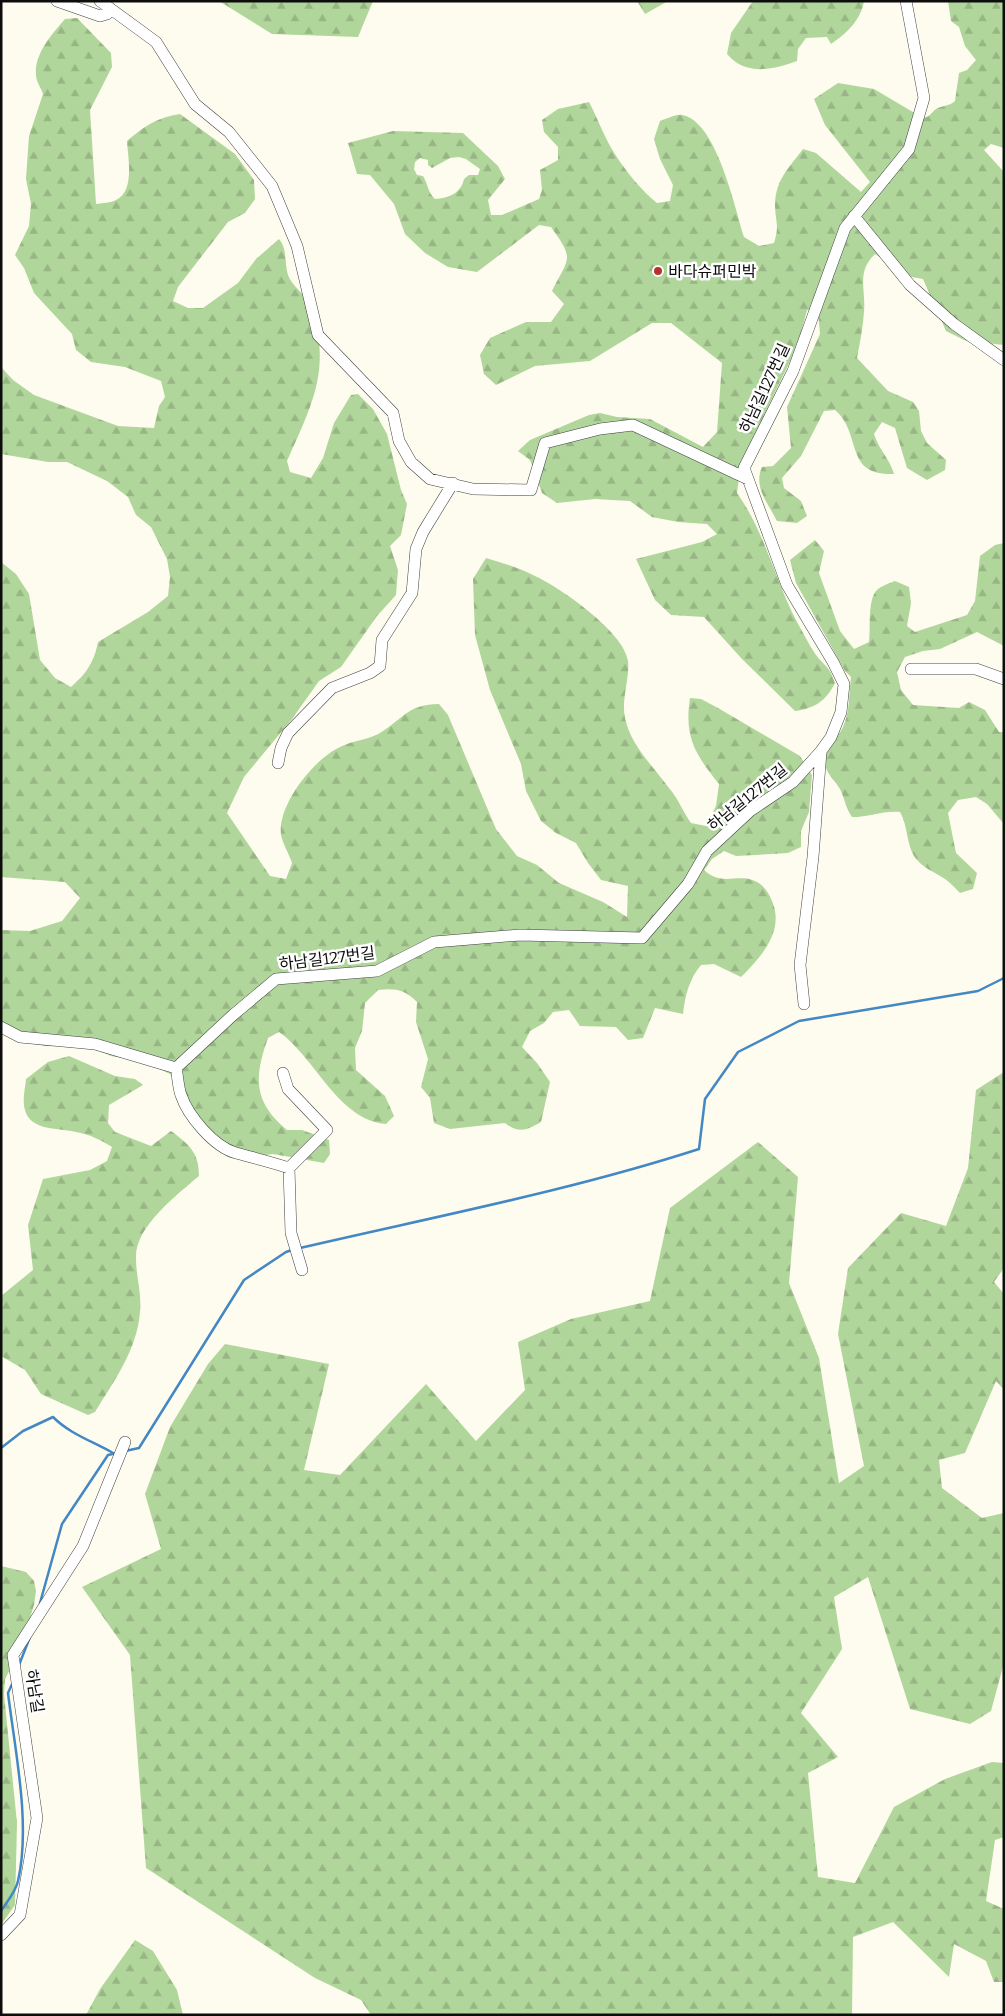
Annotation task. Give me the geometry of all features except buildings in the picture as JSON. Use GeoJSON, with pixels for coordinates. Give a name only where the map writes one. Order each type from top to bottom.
{"type":"FeatureCollection","features":[{"type":"Feature","properties":{"kind":"street"},"geometry":{"type":"LineString","coordinates":[[56,1],[100,16],[106,14],[111,9]]}},
{"type":"Feature","properties":{"kind":"street"},"geometry":{"type":"LineString","coordinates":[[100,1],[156,42],[195,104],[229,132],[272,186],[297,246],[318,335],[392,414],[399,441],[411,462],[430,479],[473,489],[531,490],[545,443],[600,429],[632,425],[748,479]]}},
{"type":"Feature","properties":{"kind":"street","name":"하남길127번길"},"geometry":{"type":"LineString","coordinates":[[176,1068],[233,1015],[276,979],[377,971],[434,942],[520,934],[642,938],[688,884],[707,851],[750,811],[792,782],[821,751],[831,737],[841,712],[844,684],[834,662],[787,585],[744,468],[793,371],[845,228],[910,149],[924,98],[906,1]]}},
{"type":"Feature","properties":{"kind":"street"},"geometry":{"type":"LineString","coordinates":[[854,216],[910,285],[954,324],[1004,360]]}},
{"type":"Feature","properties":{"kind":"street"},"geometry":{"type":"LineString","coordinates":[[278,764],[281,748],[288,733],[332,688],[370,673],[380,666],[382,640],[412,593],[416,549],[423,532],[453,483]]}},
{"type":"Feature","properties":{"kind":"street"},"geometry":{"type":"LineString","coordinates":[[910,669],[976,669],[1004,679]]}},
{"type":"Feature","properties":{"kind":"street"},"geometry":{"type":"LineString","coordinates":[[804,1004],[800,965],[813,857],[821,751]]}},
{"type":"Feature","properties":{"kind":"street"},"geometry":{"type":"LineString","coordinates":[[1,1027],[20,1037],[95,1044],[142,1056],[176,1068],[181,1096],[201,1129],[216,1143],[234,1153],[260,1158],[289,1168]]}},
{"type":"Feature","properties":{"kind":"street"},"geometry":{"type":"LineString","coordinates":[[283,1073],[288,1089],[327,1130],[289,1168],[291,1234],[302,1270]]}},
{"type":"Feature","properties":{"kind":"street","name":"하남길"},"geometry":{"type":"LineString","coordinates":[[1,1935],[20,1915],[37,1818],[13,1655],[83,1546],[125,1442]]}},
{"type":"Feature","properties":{"kind":"green space"},"geometry":{"type":"Polygon","coordinates":[[[219,1],[373,1],[358,37],[272,34],[219,1]]]}},
{"type":"Feature","properties":{"kind":"green space"},"geometry":{"type":"Polygon","coordinates":[[[637,1],[668,1],[645,14],[637,1]]]}},
{"type":"Feature","properties":{"kind":"green space"},"geometry":{"type":"Polygon","coordinates":[[[753,1],[864,1],[860,14],[852,26],[831,44],[827,37],[806,38],[798,49],[797,61],[769,69],[760,69],[742,66],[727,54],[731,33],[753,1]]]}},
{"type":"Feature","properties":{"kind":"green space"},"geometry":{"type":"Polygon","coordinates":[[[948,1],[1004,1],[1004,148],[991,144],[984,150],[1004,172],[1004,345],[966,341],[946,331],[923,279],[912,277],[875,254],[869,261],[864,274],[864,312],[857,358],[888,391],[913,402],[919,411],[921,431],[927,443],[946,460],[945,470],[927,480],[907,468],[895,428],[882,422],[874,434],[894,474],[878,473],[867,468],[860,461],[849,430],[843,420],[835,410],[824,411],[801,456],[782,478],[784,488],[801,501],[807,516],[797,523],[777,521],[763,495],[759,481],[762,467],[773,466],[791,448],[787,407],[820,334],[818,312],[807,310],[798,345],[741,462],[737,493],[755,524],[797,622],[817,657],[830,672],[835,683],[819,703],[795,711],[742,659],[704,617],[671,615],[655,600],[636,559],[702,542],[717,534],[707,524],[678,522],[652,517],[630,501],[595,499],[557,503],[542,493],[530,460],[518,451],[530,440],[589,415],[600,413],[617,417],[650,419],[703,447],[717,432],[722,363],[671,323],[652,323],[590,361],[535,366],[496,385],[484,374],[480,355],[490,338],[526,322],[551,322],[564,304],[552,291],[567,259],[564,246],[551,227],[539,225],[477,272],[448,267],[425,253],[405,234],[394,204],[370,175],[357,174],[348,143],[393,131],[463,133],[498,166],[505,179],[488,200],[491,215],[502,215],[539,199],[542,190],[540,170],[558,160],[558,147],[544,132],[542,120],[558,109],[589,102],[620,162],[642,189],[657,203],[670,201],[673,185],[660,159],[654,139],[660,121],[682,115],[694,120],[705,132],[714,148],[729,187],[744,237],[759,246],[774,243],[777,232],[775,204],[778,188],[784,174],[803,149],[816,153],[861,192],[870,182],[825,125],[814,99],[838,83],[874,89],[923,118],[929,116],[936,109],[952,103],[955,101],[959,73],[967,70],[976,60],[965,46],[959,27],[951,21],[948,1]],[[459,157],[450,158],[432,168],[428,165],[428,160],[420,158],[415,162],[414,169],[417,175],[423,176],[429,191],[435,199],[454,194],[469,175],[478,175],[480,169],[466,159],[459,157]]]}},
{"type":"Feature","properties":{"kind":"green space"},"geometry":{"type":"Polygon","coordinates":[[[77,18],[111,53],[112,67],[90,110],[96,204],[114,201],[122,196],[126,189],[129,174],[127,141],[145,127],[165,117],[180,114],[235,154],[254,180],[255,199],[245,213],[228,222],[178,287],[173,301],[188,308],[203,308],[238,283],[256,259],[279,239],[285,252],[288,275],[311,306],[320,349],[319,368],[311,404],[287,461],[290,472],[311,478],[323,458],[334,423],[351,395],[358,394],[373,409],[387,434],[401,490],[407,504],[401,535],[390,546],[398,570],[396,595],[377,616],[341,667],[319,681],[292,719],[244,777],[227,813],[270,876],[286,879],[292,863],[281,835],[281,823],[291,797],[309,772],[330,753],[340,747],[378,734],[414,709],[439,704],[448,715],[496,829],[517,856],[537,865],[559,883],[603,902],[627,917],[628,886],[601,880],[576,843],[556,833],[541,821],[526,791],[521,764],[490,690],[475,635],[473,579],[486,558],[529,573],[560,590],[590,612],[615,637],[624,650],[628,661],[624,711],[632,738],[672,792],[691,823],[706,826],[716,806],[719,784],[693,744],[689,724],[690,698],[701,699],[800,756],[812,775],[809,812],[801,831],[801,847],[788,853],[736,856],[724,851],[712,859],[704,870],[717,878],[742,878],[758,882],[769,895],[775,912],[775,923],[769,943],[756,961],[741,977],[714,964],[701,965],[693,976],[688,988],[683,1014],[655,1008],[643,1038],[628,1040],[616,1027],[580,1026],[569,1010],[553,1012],[544,1023],[530,1031],[522,1047],[537,1063],[550,1082],[541,1122],[531,1127],[519,1130],[505,1123],[450,1129],[434,1123],[430,1098],[421,1087],[428,1059],[416,1022],[417,1002],[408,994],[394,989],[378,990],[365,1003],[362,1031],[355,1048],[356,1070],[385,1096],[394,1116],[386,1124],[369,1120],[341,1100],[304,1056],[279,1032],[268,1038],[260,1065],[259,1088],[262,1099],[276,1120],[287,1130],[302,1130],[329,1140],[330,1154],[324,1163],[273,1154],[239,1159],[207,1132],[182,1089],[170,1074],[143,1061],[111,1056],[79,1042],[58,1046],[38,1045],[29,1043],[1,1030],[1,930],[30,931],[62,921],[80,898],[65,882],[1,877],[1,562],[16,574],[29,594],[40,660],[55,678],[71,687],[89,667],[98,642],[148,612],[168,596],[170,577],[167,559],[151,527],[136,515],[128,497],[107,481],[67,462],[48,462],[1,454],[1,367],[13,380],[34,395],[118,426],[154,428],[159,406],[165,397],[161,381],[125,367],[91,362],[76,350],[72,334],[34,293],[24,268],[15,255],[29,226],[31,204],[26,179],[29,136],[43,94],[36,77],[36,67],[45,45],[65,19],[77,18]]]}},
{"type":"Feature","properties":{"kind":"green space"},"geometry":{"type":"Polygon","coordinates":[[[815,540],[824,551],[819,573],[840,631],[854,649],[869,642],[872,600],[877,590],[895,581],[909,587],[911,603],[907,626],[915,632],[967,615],[975,601],[980,556],[995,545],[1004,543],[1004,646],[977,632],[940,649],[923,651],[905,657],[897,672],[901,690],[913,705],[959,708],[969,702],[985,710],[999,732],[1004,732],[1004,824],[987,804],[976,797],[958,800],[948,813],[956,853],[977,873],[973,889],[960,893],[947,881],[917,860],[911,851],[900,812],[852,817],[840,789],[825,766],[827,752],[843,727],[847,715],[851,677],[845,671],[796,583],[790,560],[815,540]]]}},
{"type":"Feature","properties":{"kind":"green space"},"geometry":{"type":"Polygon","coordinates":[[[69,1056],[115,1076],[135,1079],[143,1085],[109,1105],[108,1123],[115,1132],[151,1146],[171,1131],[192,1150],[199,1168],[199,1176],[158,1213],[142,1235],[137,1247],[136,1259],[140,1292],[138,1326],[124,1365],[95,1412],[88,1415],[41,1394],[25,1370],[1,1356],[1,1296],[33,1270],[28,1225],[43,1179],[90,1170],[107,1161],[112,1147],[86,1134],[39,1125],[28,1117],[24,1102],[26,1079],[48,1062],[69,1056]]]}},
{"type":"Feature","properties":{"kind":"green space"},"geometry":{"type":"Polygon","coordinates":[[[1004,1072],[1004,1268],[994,1282],[1004,1294],[1004,1390],[996,1381],[965,1453],[939,1460],[942,1488],[982,1518],[1004,1513],[1004,1663],[991,1711],[970,1724],[910,1709],[868,1577],[834,1597],[842,1649],[801,1713],[838,1757],[808,1773],[818,1877],[855,1883],[894,1807],[945,1779],[992,1762],[1004,1763],[1004,1837],[995,1840],[986,1901],[1004,1909],[1004,1982],[994,1982],[986,1961],[954,1944],[949,1977],[893,1922],[853,1937],[852,2015],[371,2015],[361,2000],[315,1978],[146,1868],[130,1655],[82,1587],[161,1549],[145,1494],[170,1427],[208,1364],[225,1344],[329,1364],[304,1470],[340,1475],[426,1384],[476,1441],[525,1390],[518,1342],[571,1319],[650,1301],[670,1208],[758,1142],[798,1177],[789,1283],[819,1358],[839,1483],[864,1466],[838,1334],[848,1268],[901,1213],[946,1226],[968,1168],[976,1090],[1004,1072]]]}},
{"type":"Feature","properties":{"kind":"green space"},"geometry":{"type":"Polygon","coordinates":[[[1,1566],[26,1572],[34,1581],[36,1591],[34,1605],[20,1650],[5,1679],[4,1694],[17,1823],[15,1905],[1,1925],[1,1566]]]}},
{"type":"Feature","properties":{"kind":"green space"},"geometry":{"type":"Polygon","coordinates":[[[135,1940],[153,1951],[177,1990],[183,2015],[86,2015],[100,1989],[135,1940]]]}},
{"type":"Feature","properties":{"kind":"waterway"},"geometry":{"type":"LineString","coordinates":[[300,1248],[551,1191],[699,1149],[705,1099],[738,1052],[799,1021],[978,991],[1004,978]]}},
{"type":"Feature","properties":{"kind":"waterway"},"geometry":{"type":"LineString","coordinates":[[125,1451],[139,1448],[244,1280],[292,1250]]}},
{"type":"Feature","properties":{"kind":"waterway"},"geometry":{"type":"LineString","coordinates":[[1,1448],[23,1431],[53,1417],[74,1433],[113,1453]]}},
{"type":"Feature","properties":{"kind":"waterway"},"geometry":{"type":"LineString","coordinates":[[40,1603],[62,1524],[108,1455],[117,1453]]}},
{"type":"Feature","properties":{"kind":"waterway"},"geometry":{"type":"LineString","coordinates":[[19,1665],[30,1637]]}},
{"type":"Feature","properties":{"kind":"waterway"},"geometry":{"type":"LineString","coordinates":[[1,1911],[17,1885],[22,1859],[21,1787],[8,1693],[13,1682]]}},
{"type":"Feature","properties":{"kind":"place","name":"바다슈퍼민박"},"geometry":{"type":"Point","coordinates":[658,271]}}]}
